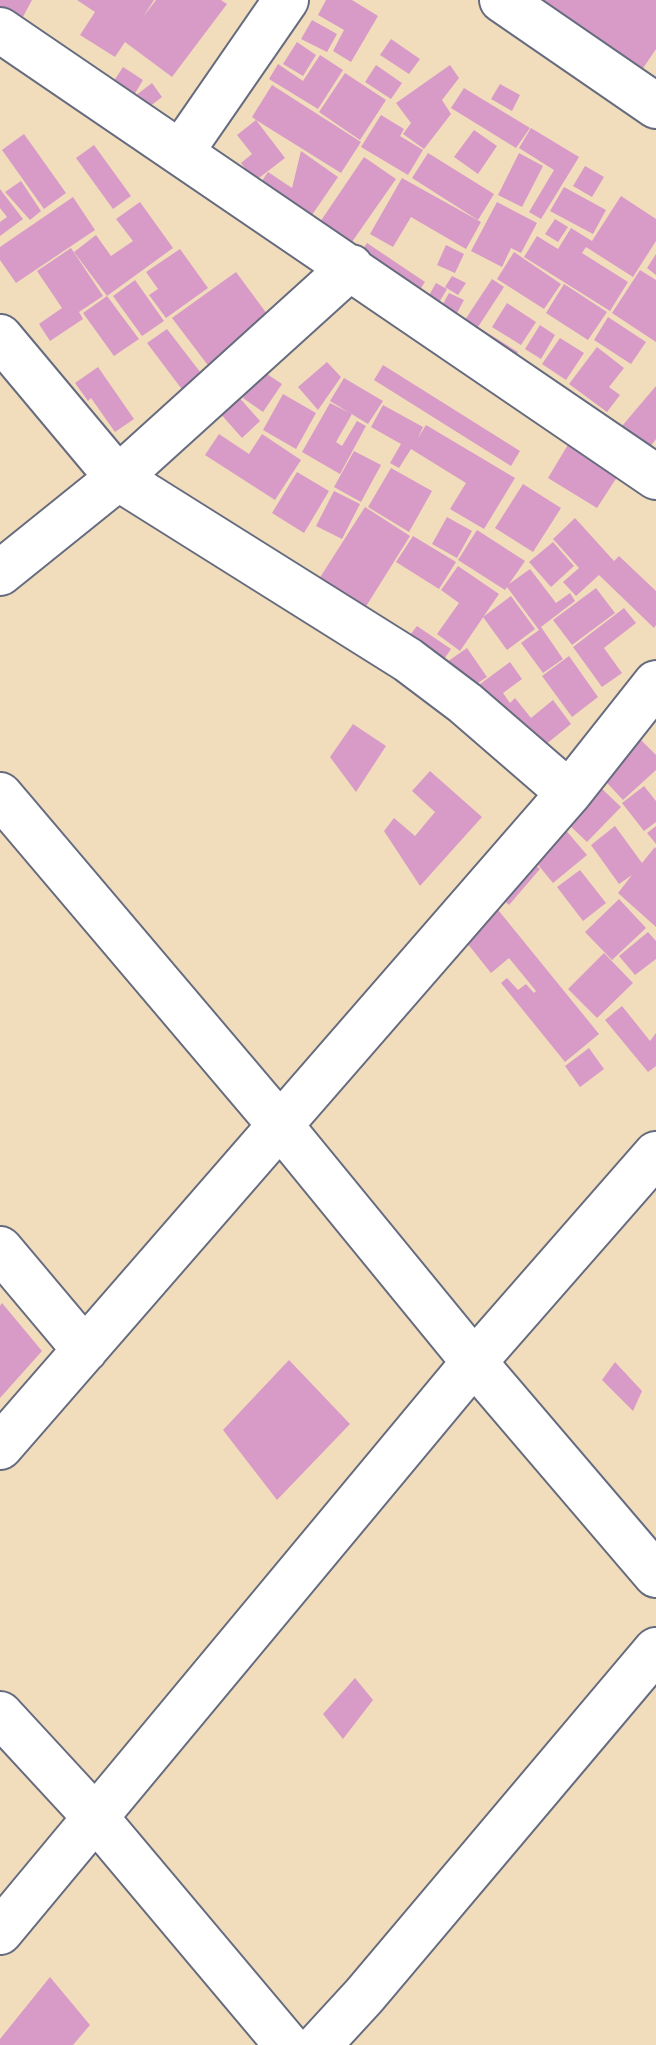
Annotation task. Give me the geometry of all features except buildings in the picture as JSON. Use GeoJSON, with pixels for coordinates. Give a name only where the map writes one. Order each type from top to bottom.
{"type":"FeatureCollection","features":[{"type":"Feature","properties":{"kind":"street"},"geometry":{"type":"LineString","coordinates":[[181,152],[286,0]]}},
{"type":"Feature","properties":{"kind":"street"},"geometry":{"type":"LineString","coordinates":[[502,0],[656,106]]}},
{"type":"Feature","properties":{"kind":"street"},"geometry":{"type":"LineString","coordinates":[[0,30],[656,477]]}},
{"type":"Feature","properties":{"kind":"street"},"geometry":{"type":"LineString","coordinates":[[0,573],[118,478],[351,267]]}},
{"type":"Feature","properties":{"kind":"street"},"geometry":{"type":"LineString","coordinates":[[0,337],[118,478],[408,660],[465,703],[569,793]]}},
{"type":"Feature","properties":{"kind":"street"},"geometry":{"type":"LineString","coordinates":[[0,1447],[651,698]]}},
{"type":"Feature","properties":{"kind":"street"},"geometry":{"type":"LineString","coordinates":[[0,795],[656,1575]]}},
{"type":"Feature","properties":{"kind":"street"},"geometry":{"type":"LineString","coordinates":[[0,1932],[474,1362],[656,1154]]}},
{"type":"Feature","properties":{"kind":"street"},"geometry":{"type":"LineString","coordinates":[[0,1249],[85,1350]]}},
{"type":"Feature","properties":{"kind":"street"},"geometry":{"type":"LineString","coordinates":[[319,2045],[364,1996],[656,1650]]}},
{"type":"Feature","properties":{"kind":"street"},"geometry":{"type":"LineString","coordinates":[[0,1714],[96,1818],[287,2045]]}}]}
